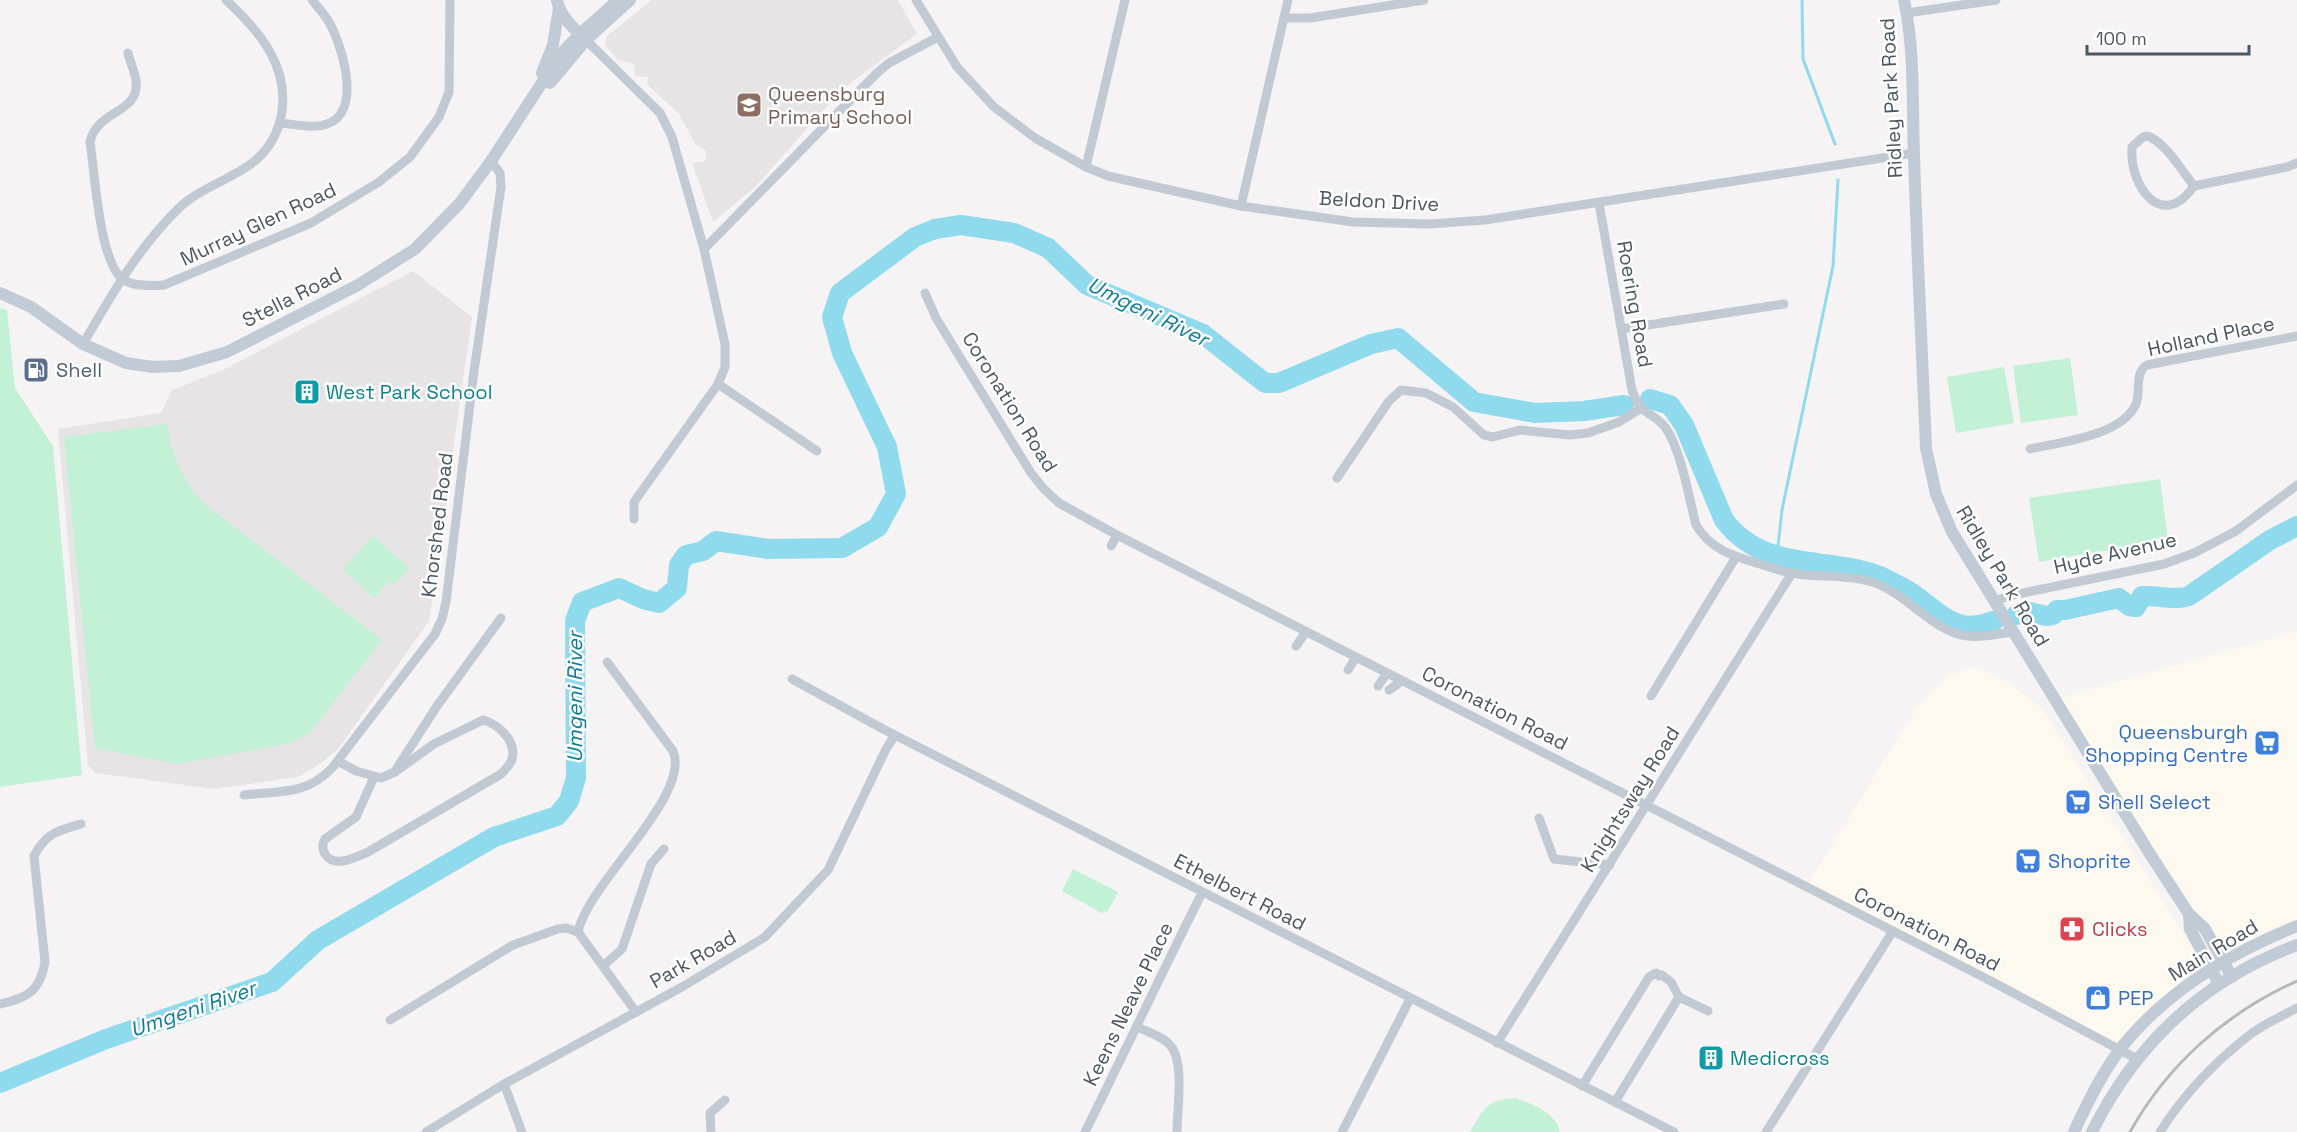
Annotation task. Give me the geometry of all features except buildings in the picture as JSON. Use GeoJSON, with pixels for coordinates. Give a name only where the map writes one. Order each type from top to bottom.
{"type":"FeatureCollection","features":[{"type":"Feature","properties":{"kind":"main road","name":"Stella Road"},"geometry":{"type":"LineString","coordinates":[[583,37],[618,0]]}},
{"type":"Feature","properties":{"kind":"main road","name":"Stella Road"},"geometry":{"type":"LineString","coordinates":[[1,290],[31,307],[83,344],[126,363],[153,367],[179,366],[226,352],[358,285],[415,249],[445,219],[491,161],[560,55],[630,0]]}},
{"type":"Feature","properties":{"kind":"main road","name":"Ridley Park Road"},"geometry":{"type":"LineString","coordinates":[[1904,0],[1913,84],[1926,448],[1936,494],[1952,532],[2013,632],[2189,914],[2205,929],[2232,976]]}},
{"type":"Feature","properties":{"kind":"main road"},"geometry":{"type":"LineString","coordinates":[[558,4],[583,37]]}},
{"type":"Feature","properties":{"kind":"main road"},"geometry":{"type":"LineString","coordinates":[[539,87],[553,45],[558,4]]}},
{"type":"Feature","properties":{"kind":"main road","name":"Ridley Park Road"},"geometry":{"type":"LineString","coordinates":[[2189,914],[2190,929],[2219,984]]}},
{"type":"Feature","properties":{"kind":"main road","name":"Main Road"},"geometry":{"type":"LineString","coordinates":[[2074,1132],[2087,1103],[2121,1049],[2148,1018],[2210,969],[2244,950],[2297,926]]}},
{"type":"Feature","properties":{"kind":"main road"},"geometry":{"type":"LineString","coordinates":[[2205,929],[2226,947],[2244,950]]}},
{"type":"Feature","properties":{"kind":"main road","name":"Main Road"},"geometry":{"type":"LineString","coordinates":[[2092,1132],[2121,1079],[2168,1025],[2219,984],[2297,945]]}},
{"type":"Feature","properties":{"kind":"street"},"geometry":{"type":"LineString","coordinates":[[83,344],[121,278],[180,207],[248,166],[271,144],[280,123],[284,99],[275,62],[262,39],[226,0]]}},
{"type":"Feature","properties":{"kind":"street"},"geometry":{"type":"LineString","coordinates":[[280,123],[316,126],[326,124],[335,120],[346,102],[348,87],[334,32],[324,13],[312,0]]}},
{"type":"Feature","properties":{"kind":"street","name":"Murray Glen Road"},"geometry":{"type":"LineString","coordinates":[[121,278],[139,285],[151,286],[180,280],[311,224],[398,168],[418,147],[439,117],[447,99],[450,84],[450,0]]}},
{"type":"Feature","properties":{"kind":"street","name":"Beldon Drive"},"geometry":{"type":"LineString","coordinates":[[916,0],[957,67],[994,107],[1035,138],[1086,167],[1108,176],[1241,206],[1353,222],[1430,224],[1485,220],[1914,153]]}},
{"type":"Feature","properties":{"kind":"street"},"geometry":{"type":"LineString","coordinates":[[1086,167],[1125,0]]}},
{"type":"Feature","properties":{"kind":"street"},"geometry":{"type":"LineString","coordinates":[[1241,206],[1288,0]]}},
{"type":"Feature","properties":{"kind":"street"},"geometry":{"type":"LineString","coordinates":[[1284,18],[1311,18],[1424,0]]}},
{"type":"Feature","properties":{"kind":"street"},"geometry":{"type":"LineString","coordinates":[[1907,13],[1996,0]]}},
{"type":"Feature","properties":{"kind":"street"},"geometry":{"type":"LineString","coordinates":[[583,37],[644,96],[667,124],[679,157],[704,249],[726,357],[723,375],[718,384],[634,502],[634,519]]}},
{"type":"Feature","properties":{"kind":"street"},"geometry":{"type":"LineString","coordinates":[[704,249],[877,73],[889,63],[938,38]]}},
{"type":"Feature","properties":{"kind":"street"},"geometry":{"type":"LineString","coordinates":[[121,278],[111,262],[105,244],[90,142],[101,121],[128,105],[133,98],[136,81],[128,53]]}},
{"type":"Feature","properties":{"kind":"street"},"geometry":{"type":"LineString","coordinates":[[2194,186],[2155,139],[2148,136],[2143,137],[2132,147],[2134,172],[2139,186],[2149,200],[2163,206],[2173,204],[2183,198],[2194,186],[2277,170],[2297,163]]}},
{"type":"Feature","properties":{"kind":"street","name":"Khorshed Road"},"geometry":{"type":"LineString","coordinates":[[244,795],[307,788],[321,780],[435,634],[442,619],[501,186],[500,172],[491,161]]}},
{"type":"Feature","properties":{"kind":"street","name":"Roering Road"},"geometry":{"type":"LineString","coordinates":[[1599,203],[1632,390],[1640,409]]}},
{"type":"Feature","properties":{"kind":"street","name":"Coronation Road"},"geometry":{"type":"LineString","coordinates":[[925,293],[936,318],[1031,473],[1059,503],[1306,632],[1893,931],[2137,1059]]}},
{"type":"Feature","properties":{"kind":"street"},"geometry":{"type":"LineString","coordinates":[[1622,329],[1784,304]]}},
{"type":"Feature","properties":{"kind":"street","name":"Holland Place"},"geometry":{"type":"LineString","coordinates":[[2030,449],[2105,431],[2119,423],[2135,406],[2140,372],[2148,365],[2297,336]]}},
{"type":"Feature","properties":{"kind":"street"},"geometry":{"type":"LineString","coordinates":[[718,384],[817,451]]}},
{"type":"Feature","properties":{"kind":"street"},"geometry":{"type":"LineString","coordinates":[[1337,478],[1389,400],[1401,390],[1426,393],[1453,407],[1484,435],[1493,437],[1520,430],[1570,435],[1588,433],[1619,422],[1640,409],[1664,426],[1673,441],[1696,525],[1704,537],[1717,548],[1736,557],[1792,573],[1850,577],[1875,583],[1901,596],[1946,629],[1966,636],[2013,632]]}},
{"type":"Feature","properties":{"kind":"street","name":"Hyde Avenue"},"geometry":{"type":"LineString","coordinates":[[1994,601],[2013,595],[2164,564],[2194,553],[2236,531],[2297,486]]}},
{"type":"Feature","properties":{"kind":"street"},"geometry":{"type":"LineString","coordinates":[[1111,546],[1117,535]]}},
{"type":"Feature","properties":{"kind":"street"},"geometry":{"type":"LineString","coordinates":[[1651,696],[1736,557]]}},
{"type":"Feature","properties":{"kind":"street","name":"Knightsway Road"},"geometry":{"type":"LineString","coordinates":[[1497,1043],[1792,573]]}},
{"type":"Feature","properties":{"kind":"street"},"geometry":{"type":"LineString","coordinates":[[395,772],[437,706],[501,618]]}},
{"type":"Feature","properties":{"kind":"street"},"geometry":{"type":"LineString","coordinates":[[1296,646],[1306,632]]}},
{"type":"Feature","properties":{"kind":"street"},"geometry":{"type":"LineString","coordinates":[[1348,670],[1356,657]]}},
{"type":"Feature","properties":{"kind":"street"},"geometry":{"type":"LineString","coordinates":[[578,932],[582,917],[597,893],[659,808],[677,763],[673,751],[607,662]]}},
{"type":"Feature","properties":{"kind":"street"},"geometry":{"type":"LineString","coordinates":[[1378,686],[1387,673]]}},
{"type":"Feature","properties":{"kind":"street","name":"Ethelbert Road"},"geometry":{"type":"LineString","coordinates":[[792,679],[895,735],[1202,893],[1674,1132]]}},
{"type":"Feature","properties":{"kind":"street"},"geometry":{"type":"LineString","coordinates":[[1389,690],[1402,681]]}},
{"type":"Feature","properties":{"kind":"street"},"geometry":{"type":"LineString","coordinates":[[338,761],[381,778],[395,772],[434,744],[483,720],[492,722],[500,728],[513,751],[512,758],[501,774],[368,852],[351,859],[337,861],[330,858],[324,852],[322,844],[325,839],[356,818],[374,777]]}},
{"type":"Feature","properties":{"kind":"street","name":"Park Road"},"geometry":{"type":"LineString","coordinates":[[426,1132],[442,1127],[504,1084],[748,949],[765,937],[828,870],[895,735]]}},
{"type":"Feature","properties":{"kind":"street"},"geometry":{"type":"LineString","coordinates":[[1539,818],[1554,859],[1610,865]]}},
{"type":"Feature","properties":{"kind":"street"},"geometry":{"type":"LineString","coordinates":[[0,1004],[22,998],[35,990],[42,978],[45,962],[34,856],[41,843],[54,832],[81,824]]}},
{"type":"Feature","properties":{"kind":"street"},"geometry":{"type":"LineString","coordinates":[[603,966],[622,949],[651,864],[664,849]]}},
{"type":"Feature","properties":{"kind":"street","name":"Keens Neave Place"},"geometry":{"type":"LineString","coordinates":[[1085,1132],[1202,893]]}},
{"type":"Feature","properties":{"kind":"street"},"geometry":{"type":"LineString","coordinates":[[390,1020],[513,945],[566,928],[578,932],[636,1011]]}},
{"type":"Feature","properties":{"kind":"street"},"geometry":{"type":"LineString","coordinates":[[1766,1132],[1893,931]]}},
{"type":"Feature","properties":{"kind":"street"},"geometry":{"type":"LineString","coordinates":[[1582,1086],[1649,976],[1656,973],[1659,976],[1662,975],[1667,978],[1679,997],[1708,1011]]}},
{"type":"Feature","properties":{"kind":"street"},"geometry":{"type":"LineString","coordinates":[[1615,1102],[1679,997]]}},
{"type":"Feature","properties":{"kind":"street"},"geometry":{"type":"LineString","coordinates":[[1342,1132],[1410,999]]}},
{"type":"Feature","properties":{"kind":"street"},"geometry":{"type":"LineString","coordinates":[[2160,1132],[2197,1084],[2220,1060],[2254,1032],[2297,1008]]}},
{"type":"Feature","properties":{"kind":"street"},"geometry":{"type":"LineString","coordinates":[[1137,1028],[1171,1046],[1178,1060],[1177,1132]]}},
{"type":"Feature","properties":{"kind":"street"},"geometry":{"type":"LineString","coordinates":[[504,1084],[522,1132]]}},
{"type":"Feature","properties":{"kind":"street"},"geometry":{"type":"LineString","coordinates":[[711,1132],[709,1118],[711,1110],[725,1100]]}},
{"type":"Feature","properties":{"kind":"shaded area","name":"Queensburg Primary School"},"geometry":{"type":"Polygon","coordinates":[[[652,0],[898,0],[917,34],[836,96],[756,186],[713,222],[692,163],[703,162],[706,159],[706,150],[696,145],[679,114],[647,84],[648,77],[635,76],[634,64],[618,60],[605,45],[607,36],[652,0]]]}},
{"type":"Feature","properties":{"kind":"shaded area"},"geometry":{"type":"Polygon","coordinates":[[[413,271],[472,317],[429,621],[338,749],[298,777],[215,789],[95,773],[88,765],[58,429],[161,413],[172,390],[223,370],[413,271]]]}},
{"type":"Feature","properties":{"kind":"shaded area"},"geometry":{"type":"Polygon","coordinates":[[[2297,631],[2297,929],[2220,962],[2059,698],[2297,631]]]}},
{"type":"Feature","properties":{"kind":"shaded area"},"geometry":{"type":"Polygon","coordinates":[[[1973,666],[2005,680],[2042,708],[2201,962],[2146,1014],[2120,1050],[1808,884],[1915,710],[1948,676],[1973,666]]]}},
{"type":"Feature","properties":{"kind":"green space"},"geometry":{"type":"Polygon","coordinates":[[[0,308],[7,310],[15,388],[53,446],[82,775],[0,787],[0,308]]]}},
{"type":"Feature","properties":{"kind":"green space"},"geometry":{"type":"Polygon","coordinates":[[[2070,358],[2078,415],[2021,423],[2013,366],[2070,358]]]}},
{"type":"Feature","properties":{"kind":"green space"},"geometry":{"type":"Polygon","coordinates":[[[2004,367],[2014,423],[1956,433],[1947,377],[2004,367]]]}},
{"type":"Feature","properties":{"kind":"green space"},"geometry":{"type":"Polygon","coordinates":[[[167,424],[171,447],[178,465],[201,501],[382,640],[310,733],[287,744],[177,764],[95,748],[64,437],[167,424]]]}},
{"type":"Feature","properties":{"kind":"green space"},"geometry":{"type":"Polygon","coordinates":[[[2160,479],[2168,540],[2039,562],[2029,498],[2160,479]]]}},
{"type":"Feature","properties":{"kind":"green space"},"geometry":{"type":"Polygon","coordinates":[[[373,536],[409,568],[394,585],[389,581],[374,598],[343,569],[373,536]]]}},
{"type":"Feature","properties":{"kind":"green space"},"geometry":{"type":"Polygon","coordinates":[[[1073,869],[1118,892],[1108,911],[1102,913],[1062,891],[1073,869]]]}},
{"type":"Feature","properties":{"kind":"green space"},"geometry":{"type":"Polygon","coordinates":[[[1515,1098],[1536,1106],[1548,1114],[1558,1125],[1560,1132],[1470,1132],[1487,1107],[1498,1101],[1515,1098]]]}},
{"type":"Feature","properties":{"kind":"waterway"},"geometry":{"type":"LineString","coordinates":[[1802,0],[1803,59],[1835,144]]}},
{"type":"Feature","properties":{"kind":"waterway"},"geometry":{"type":"LineString","coordinates":[[1777,555],[1782,510],[1833,266],[1838,180]]}},
{"type":"Feature","properties":{"kind":"waterway","name":"Umgeni River"},"geometry":{"type":"LineString","coordinates":[[0,1083],[106,1039],[272,982],[318,940],[494,837],[557,816],[569,801],[576,778],[575,621],[582,602],[619,588],[643,599],[659,603],[677,588],[679,565],[686,555],[703,551],[716,541],[768,549],[842,548],[878,527],[896,494],[887,447],[842,353],[832,317],[840,293],[915,237],[935,229],[961,225],[1014,233],[1048,248],[1087,285],[1203,334],[1265,383],[1279,383],[1371,344],[1398,338],[1474,402],[1535,413],[1584,411],[1624,405]]}},
{"type":"Feature","properties":{"kind":"waterway","name":"Umgeni River"},"geometry":{"type":"LineString","coordinates":[[1650,399],[1670,405],[1684,425],[1724,520],[1740,537],[1776,555],[1880,576],[1912,593],[1942,616],[1956,623],[1971,626],[1994,621]]}},
{"type":"Feature","properties":{"kind":"waterway","name":"Umgeni River"},"geometry":{"type":"LineString","coordinates":[[2016,615],[2030,612],[2046,616],[2053,615],[2057,610],[2119,598],[2129,606],[2136,607],[2142,596],[2178,598],[2189,596],[2270,540],[2297,526]]}},
{"type":"Feature","properties":{"kind":"railway"},"geometry":{"type":"LineString","coordinates":[[2130,1132],[2162,1084],[2201,1043],[2246,1009],[2297,981]]}},
{"type":"Feature","properties":{"kind":"place","name":"Queensburg Primary School"},"geometry":{"type":"Point","coordinates":[749,105]}},
{"type":"Feature","properties":{"kind":"place","name":"Shell"},"geometry":{"type":"Point","coordinates":[36,370]}},
{"type":"Feature","properties":{"kind":"place","name":"West Park School"},"geometry":{"type":"Point","coordinates":[307,392]}},
{"type":"Feature","properties":{"kind":"place","name":"Queensburgh Shopping Centre"},"geometry":{"type":"Point","coordinates":[2267,743]}},
{"type":"Feature","properties":{"kind":"place","name":"Shell Select"},"geometry":{"type":"Point","coordinates":[2078,802]}},
{"type":"Feature","properties":{"kind":"place","name":"Shoprite"},"geometry":{"type":"Point","coordinates":[2028,861]}},
{"type":"Feature","properties":{"kind":"place","name":"Clicks"},"geometry":{"type":"Point","coordinates":[2072,929]}},
{"type":"Feature","properties":{"kind":"place","name":"PEP"},"geometry":{"type":"Point","coordinates":[2098,998]}},
{"type":"Feature","properties":{"kind":"place","name":"Medicross"},"geometry":{"type":"Point","coordinates":[1711,1058]}}]}
